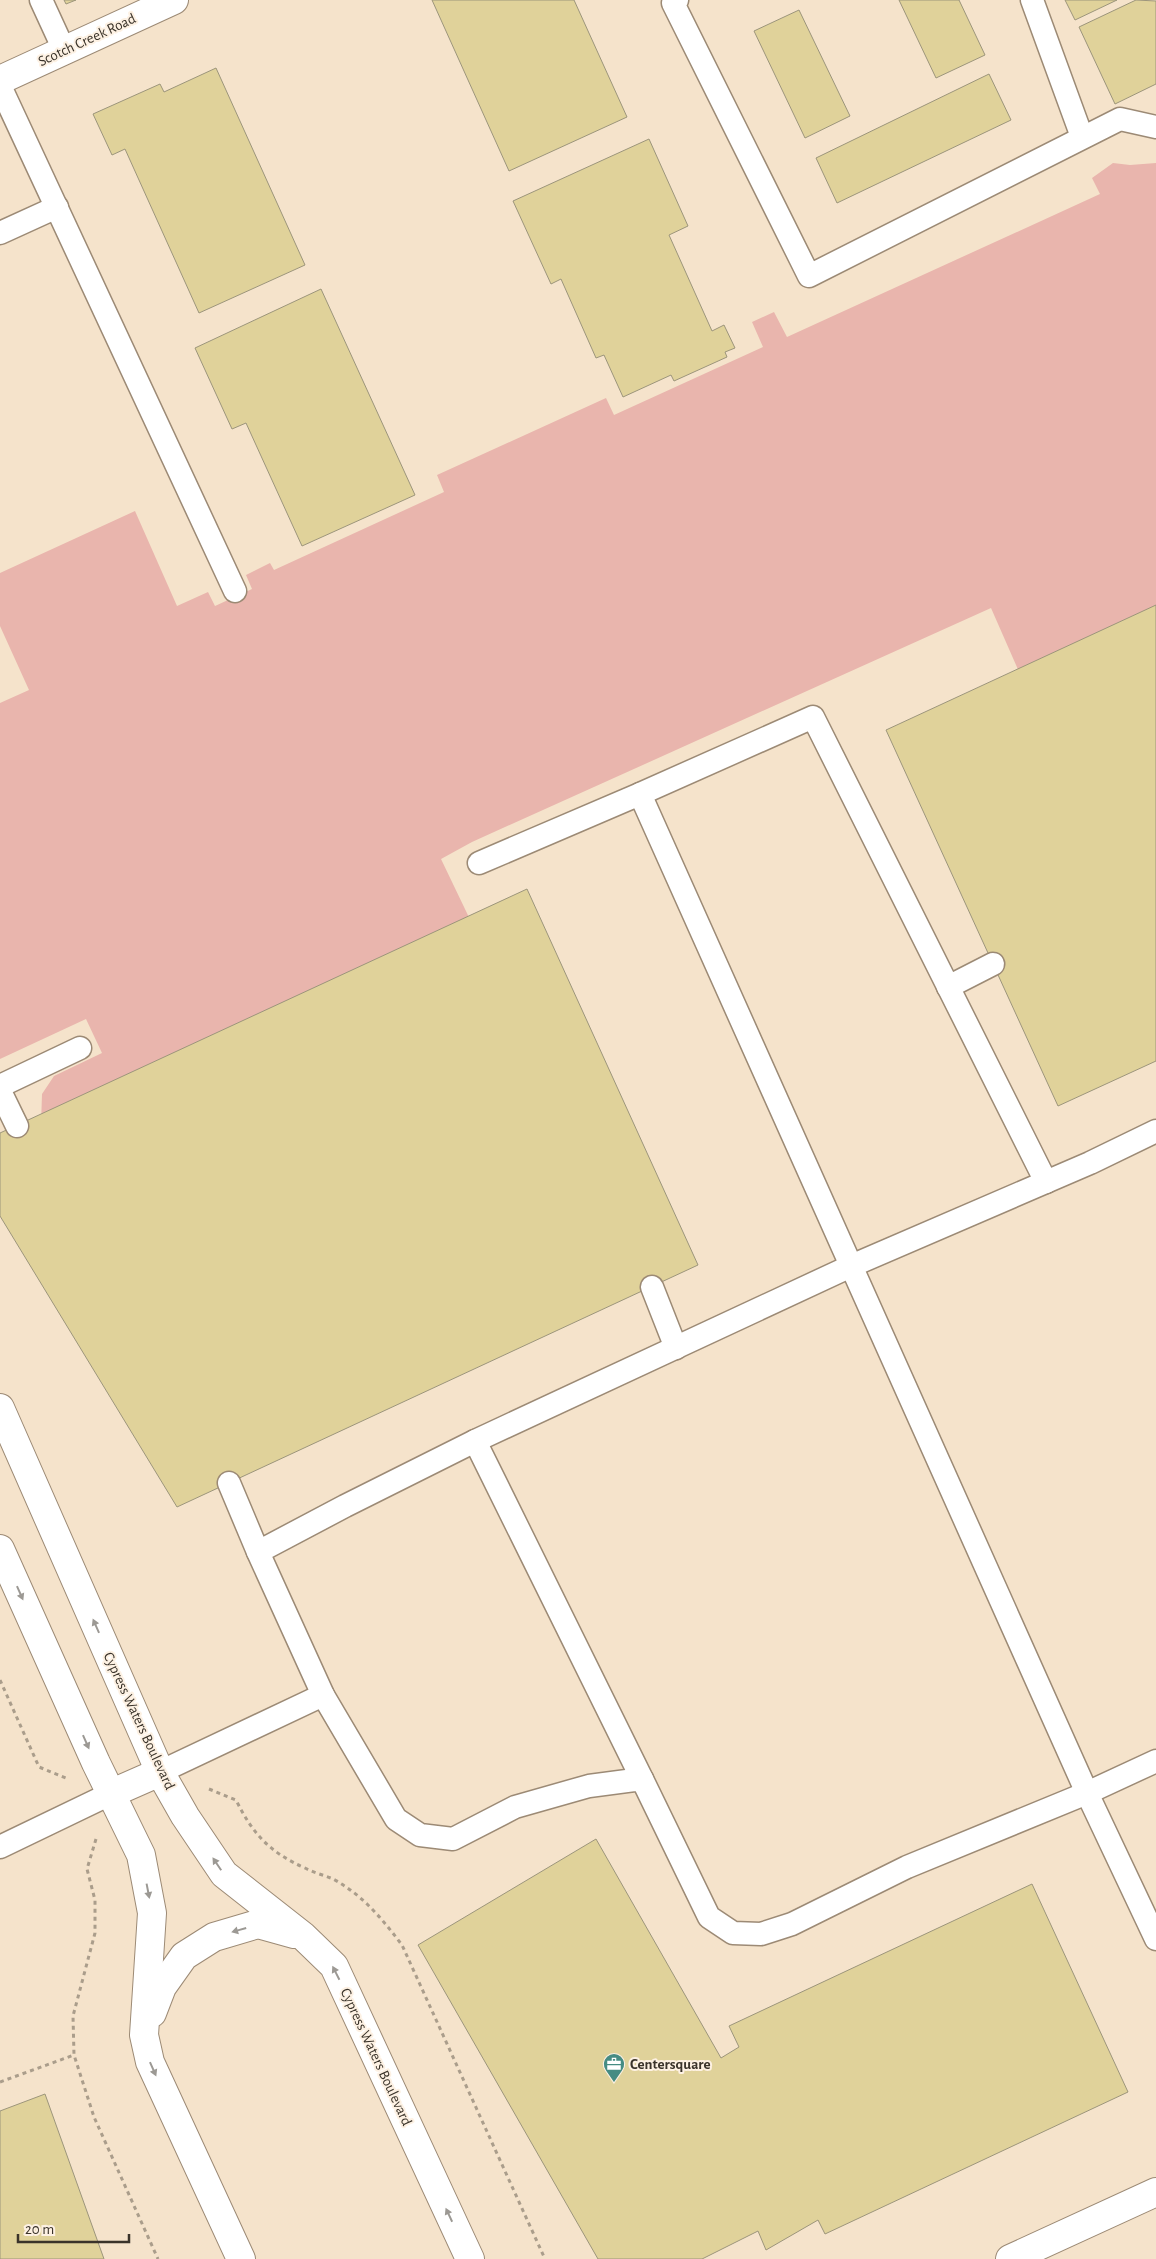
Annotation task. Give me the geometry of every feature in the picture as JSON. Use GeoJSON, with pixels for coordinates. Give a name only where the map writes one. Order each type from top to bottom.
{"type":"FeatureCollection","features":[{"type":"Feature","properties":{"kind":"street","name":"Scotch Creek Road"},"geometry":{"type":"LineString","coordinates":[[0,80],[174,0]]}},
{"type":"Feature","properties":{"kind":"street","name":"Cypress Waters Boulevard"},"geometry":{"type":"LineString","coordinates":[[0,1408],[160,1772],[185,1816],[224,1874],[303,1936],[334,1966],[470,2259]]}},
{"type":"Feature","properties":{"kind":"street"},"geometry":{"type":"LineString","coordinates":[[0,1549],[110,1794],[141,1855],[152,1912],[144,2035],[150,2062],[241,2259]]}},
{"type":"Feature","properties":{"kind":"street"},"geometry":{"type":"LineString","coordinates":[[110,1794],[160,1772]]}},
{"type":"Feature","properties":{"kind":"street"},"geometry":{"type":"LineString","coordinates":[[144,2035],[162,1987],[184,1956],[214,1937],[258,1924],[303,1936]]}},
{"type":"Feature","properties":{"kind":"street"},"geometry":{"type":"LineString","coordinates":[[1010,2259],[1156,2192]]}},
{"type":"Feature","properties":{"kind":"lane"},"geometry":{"type":"LineString","coordinates":[[41,0],[64,50]]}},
{"type":"Feature","properties":{"kind":"lane"},"geometry":{"type":"LineString","coordinates":[[677,0],[672,3],[809,276],[1082,136],[1120,119],[1156,127]]}},
{"type":"Feature","properties":{"kind":"lane"},"geometry":{"type":"LineString","coordinates":[[1032,0],[1082,136]]}},
{"type":"Feature","properties":{"kind":"lane"},"geometry":{"type":"LineString","coordinates":[[0,86],[235,591]]}},
{"type":"Feature","properties":{"kind":"lane"},"geometry":{"type":"LineString","coordinates":[[0,233],[57,207]]}},
{"type":"Feature","properties":{"kind":"lane"},"geometry":{"type":"LineString","coordinates":[[479,863],[813,718],[1046,1182]]}},
{"type":"Feature","properties":{"kind":"lane"},"geometry":{"type":"LineString","coordinates":[[640,794],[1087,1793],[1156,1939]]}},
{"type":"Feature","properties":{"kind":"lane"},"geometry":{"type":"LineString","coordinates":[[948,987],[993,964]]}},
{"type":"Feature","properties":{"kind":"lane"},"geometry":{"type":"LineString","coordinates":[[0,1086],[80,1048]]}},
{"type":"Feature","properties":{"kind":"lane"},"geometry":{"type":"LineString","coordinates":[[0,1091],[17,1126]]}},
{"type":"Feature","properties":{"kind":"lane"},"geometry":{"type":"LineString","coordinates":[[258,1552],[475,1441],[851,1266],[1046,1182],[1156,1131]]}},
{"type":"Feature","properties":{"kind":"lane"},"geometry":{"type":"LineString","coordinates":[[652,1287],[676,1348]]}},
{"type":"Feature","properties":{"kind":"lane"},"geometry":{"type":"LineString","coordinates":[[475,1441],[709,1917],[733,1933],[761,1934],[792,1924],[907,1867],[1087,1793],[1156,1761]]}},
{"type":"Feature","properties":{"kind":"lane"},"geometry":{"type":"LineString","coordinates":[[229,1483],[258,1552],[323,1694],[396,1819],[420,1835],[453,1839],[515,1807],[589,1786],[642,1779]]}},
{"type":"Feature","properties":{"kind":"lane"},"geometry":{"type":"LineString","coordinates":[[160,1772],[323,1694]]}},
{"type":"Feature","properties":{"kind":"lane"},"geometry":{"type":"LineString","coordinates":[[0,1847],[110,1794]]}},
{"type":"Feature","properties":{"kind":"path"},"geometry":{"type":"LineString","coordinates":[[0,1680],[39,1767],[69,1779]]}},
{"type":"Feature","properties":{"kind":"path"},"geometry":{"type":"LineString","coordinates":[[208,1789],[236,1800],[245,1819],[263,1843],[306,1869],[333,1879],[358,1896],[380,1916],[402,1945],[545,2259]]}},
{"type":"Feature","properties":{"kind":"path"},"geometry":{"type":"LineString","coordinates":[[96,1838],[88,1869],[95,1900],[95,1933],[73,2016],[74,2056],[94,2117],[158,2259]]}},
{"type":"Feature","properties":{"kind":"path"},"geometry":{"type":"LineString","coordinates":[[0,2082],[74,2056]]}},
{"type":"Feature","properties":{"kind":"shaded area"},"geometry":{"type":"Polygon","coordinates":[[[1113,163],[1130,165],[1156,163],[1156,623],[1023,681],[991,608],[472,842],[441,859],[476,932],[41,1125],[42,1094],[54,1076],[102,1053],[86,1019],[0,1059],[0,703],[29,690],[0,626],[0,573],[135,511],[177,606],[208,592],[215,606],[252,589],[246,575],[270,563],[274,570],[444,492],[437,475],[606,398],[614,415],[763,347],[752,322],[774,312],[787,337],[1100,194],[1092,178],[1113,163]]]}},
{"type":"Feature","properties":{"kind":"building"},"geometry":{"type":"Polygon","coordinates":[[[64,0],[76,0],[66,4],[64,0]]]}},
{"type":"Feature","properties":{"kind":"building"},"geometry":{"type":"Polygon","coordinates":[[[432,0],[574,0],[627,117],[509,171],[432,0]]]}},
{"type":"Feature","properties":{"kind":"building"},"geometry":{"type":"Polygon","coordinates":[[[899,0],[959,0],[985,55],[936,78],[899,0]]]}},
{"type":"Feature","properties":{"kind":"building"},"geometry":{"type":"Polygon","coordinates":[[[1065,0],[1117,0],[1075,20],[1065,0]]]}},
{"type":"Feature","properties":{"kind":"building"},"geometry":{"type":"Polygon","coordinates":[[[1136,0],[1156,1],[1156,84],[1115,104],[1079,27],[1136,0]]]}},
{"type":"Feature","properties":{"kind":"building"},"geometry":{"type":"Polygon","coordinates":[[[799,10],[850,116],[805,138],[754,31],[799,10]]]}},
{"type":"Feature","properties":{"kind":"building"},"geometry":{"type":"Polygon","coordinates":[[[216,68],[305,265],[199,313],[125,149],[112,155],[93,114],[160,84],[164,92],[216,68]]]}},
{"type":"Feature","properties":{"kind":"building"},"geometry":{"type":"Polygon","coordinates":[[[989,74],[1011,120],[837,203],[816,158],[989,74]]]}},
{"type":"Feature","properties":{"kind":"building"},"geometry":{"type":"Polygon","coordinates":[[[649,139],[688,226],[669,235],[712,331],[724,325],[735,348],[725,352],[727,357],[674,381],[671,375],[623,397],[604,355],[596,358],[561,279],[551,284],[513,201],[649,139]]]}},
{"type":"Feature","properties":{"kind":"building"},"geometry":{"type":"Polygon","coordinates":[[[321,289],[415,495],[302,546],[246,423],[232,429],[195,348],[321,289]]]}},
{"type":"Feature","properties":{"kind":"building"},"geometry":{"type":"Polygon","coordinates":[[[1156,605],[1156,1061],[1058,1106],[886,730],[1156,605]]]}},
{"type":"Feature","properties":{"kind":"building"},"geometry":{"type":"Polygon","coordinates":[[[527,889],[698,1265],[177,1507],[0,1216],[0,1133],[527,889]]]}},
{"type":"Feature","properties":{"kind":"building"},"geometry":{"type":"Polygon","coordinates":[[[596,1839],[721,2058],[739,2047],[729,2026],[1032,1884],[1128,2092],[825,2234],[818,2220],[766,2250],[758,2231],[702,2259],[598,2259],[418,1945],[596,1839]]]}},
{"type":"Feature","properties":{"kind":"building"},"geometry":{"type":"Polygon","coordinates":[[[45,2094],[104,2259],[0,2259],[0,2111],[45,2094]]]}},
{"type":"Feature","properties":{"kind":"place","name":"Centersquare"},"geometry":{"type":"Point","coordinates":[614,2083]}}]}
